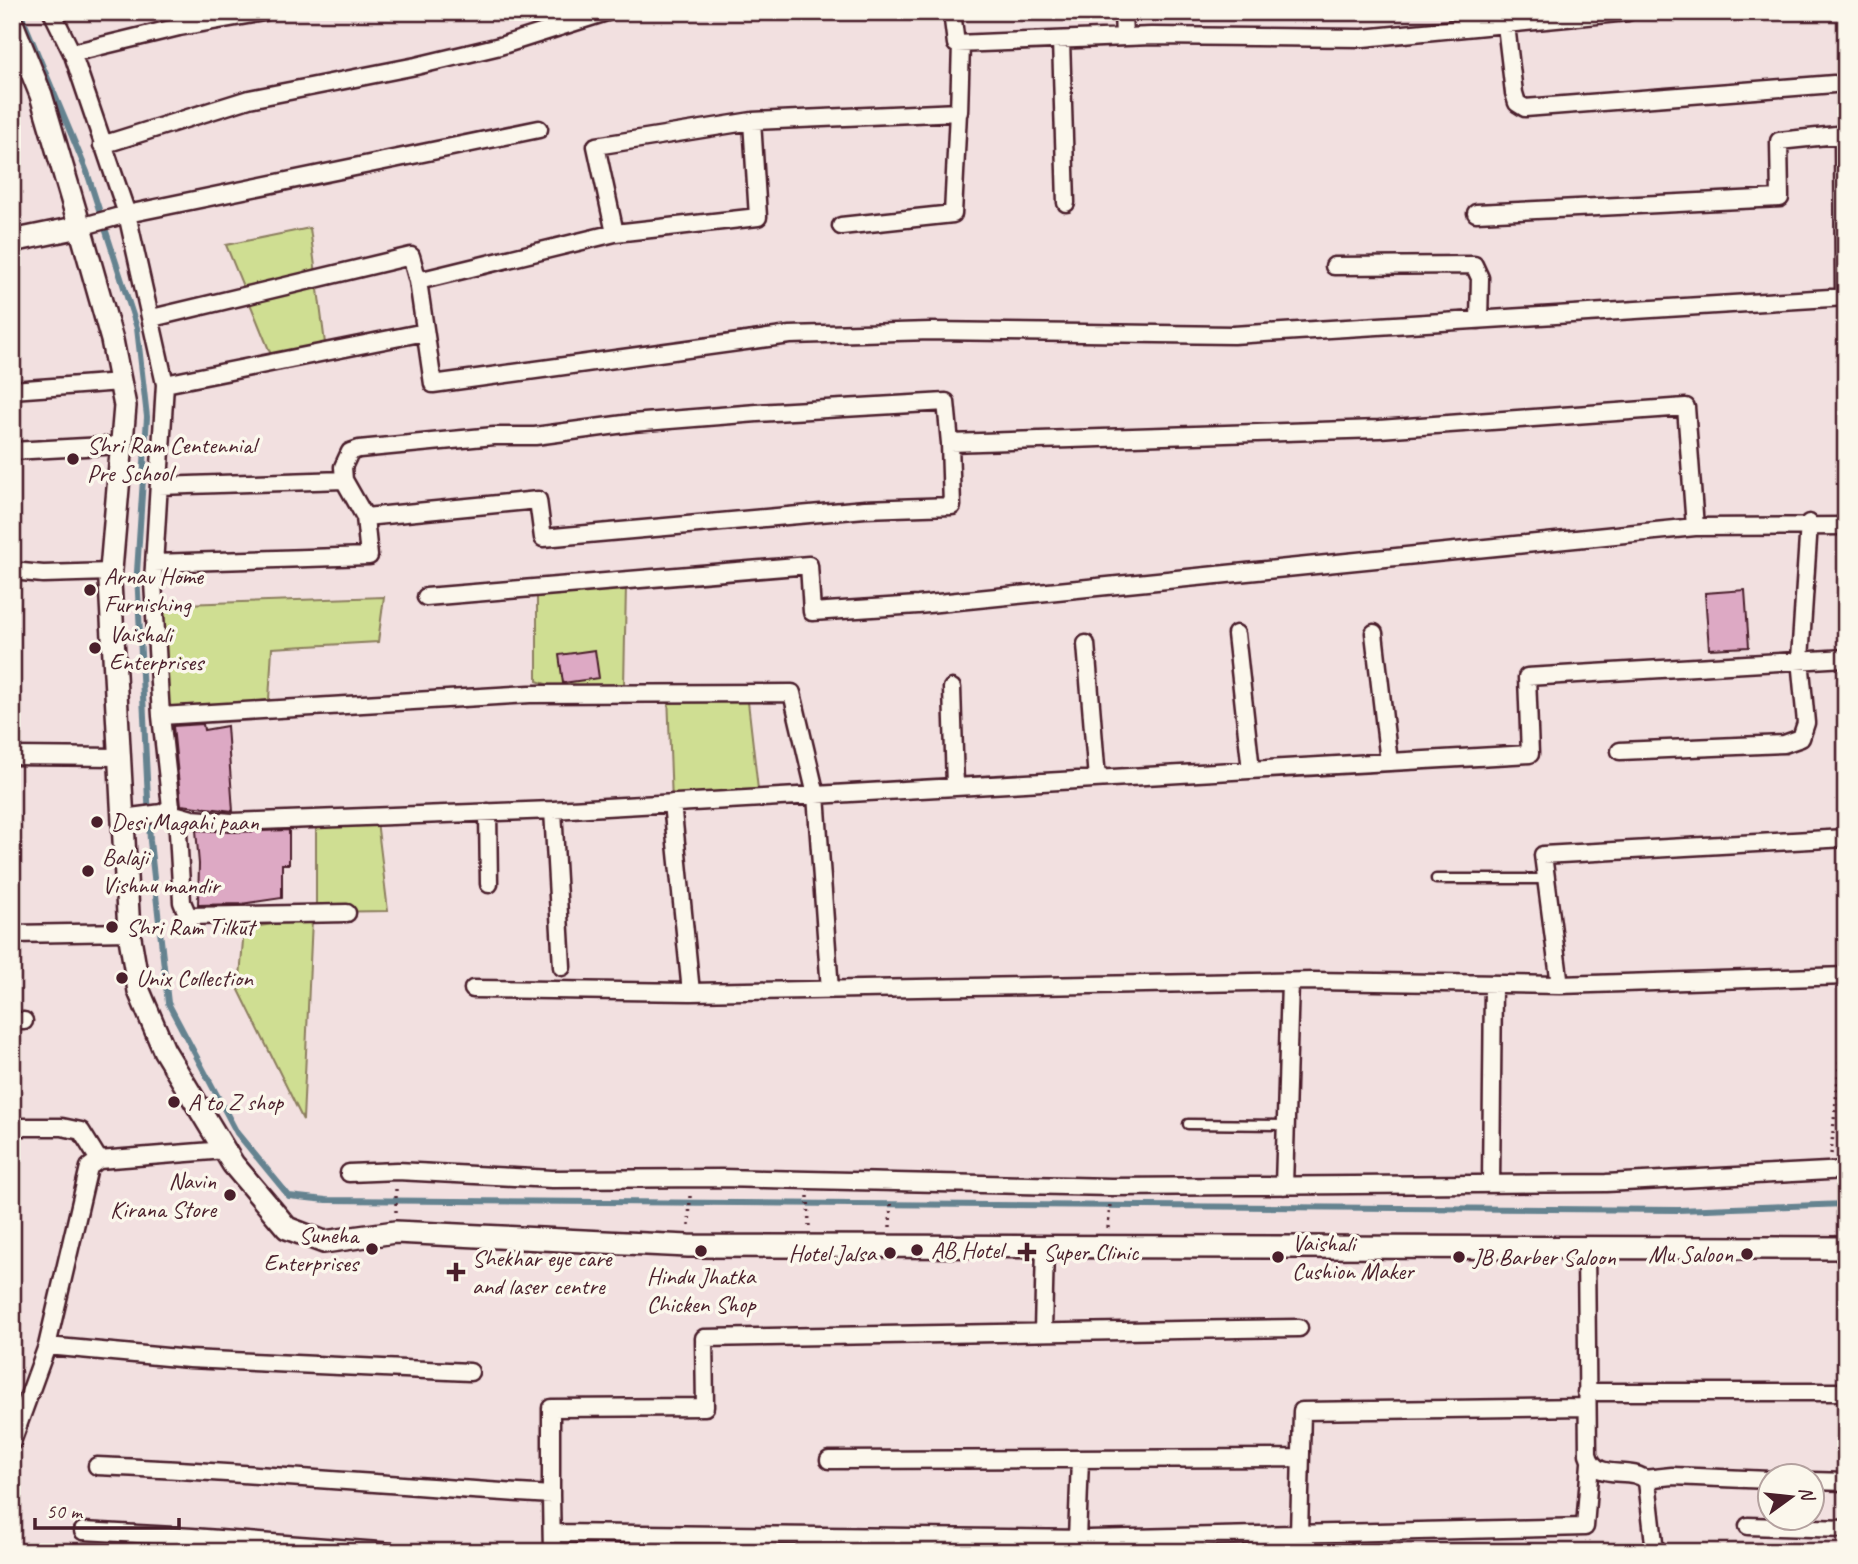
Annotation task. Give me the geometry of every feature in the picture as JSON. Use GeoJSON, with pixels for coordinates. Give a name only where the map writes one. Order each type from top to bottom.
{"type":"FeatureCollection","features":[{"type":"Feature","properties":{"kind":"street"},"geometry":{"type":"LineString","coordinates":[[52,12],[72,53],[102,145],[152,318],[165,384],[154,563],[161,716],[171,801],[169,813],[182,902],[188,916],[347,913]]}},
{"type":"Feature","properties":{"kind":"street"},"geometry":{"type":"LineString","coordinates":[[72,53],[179,27],[264,12]]}},
{"type":"Feature","properties":{"kind":"street"},"geometry":{"type":"LineString","coordinates":[[102,145],[249,99],[416,66],[500,46],[607,12]]}},
{"type":"Feature","properties":{"kind":"street"},"geometry":{"type":"LineString","coordinates":[[951,12],[956,44],[1124,37],[1363,38],[1628,12]]}},
{"type":"Feature","properties":{"kind":"street"},"geometry":{"type":"LineString","coordinates":[[1124,12],[1124,37]]}},
{"type":"Feature","properties":{"kind":"street"},"geometry":{"type":"LineString","coordinates":[[12,23],[41,95],[86,226],[125,406],[111,572],[120,757],[132,817],[129,932],[139,991],[164,1050],[233,1164],[287,1228],[324,1242],[395,1232],[688,1246],[1846,1248]]}},
{"type":"Feature","properties":{"kind":"street"},"geometry":{"type":"LineString","coordinates":[[1506,25],[1514,93],[1517,103],[1525,108],[1834,84]]}},
{"type":"Feature","properties":{"kind":"street"},"geometry":{"type":"LineString","coordinates":[[1062,40],[1066,203]]}},
{"type":"Feature","properties":{"kind":"street"},"geometry":{"type":"LineString","coordinates":[[841,226],[953,215],[961,44]]}},
{"type":"Feature","properties":{"kind":"street"},"geometry":{"type":"LineString","coordinates":[[615,233],[596,146],[752,121],[958,112]]}},
{"type":"Feature","properties":{"kind":"street"},"geometry":{"type":"LineString","coordinates":[[418,281],[615,233],[758,217],[752,121]]}},
{"type":"Feature","properties":{"kind":"street"},"geometry":{"type":"LineString","coordinates":[[12,241],[539,129]]}},
{"type":"Feature","properties":{"kind":"street"},"geometry":{"type":"LineString","coordinates":[[152,318],[411,256],[418,281],[433,384],[790,335],[931,331],[1233,335],[1845,297],[1845,134],[1779,141],[1780,198],[1476,213]]}},
{"type":"Feature","properties":{"kind":"street"},"geometry":{"type":"LineString","coordinates":[[1334,266],[1474,265],[1480,278],[1479,320]]}},
{"type":"Feature","properties":{"kind":"street"},"geometry":{"type":"LineString","coordinates":[[165,384],[425,332]]}},
{"type":"Feature","properties":{"kind":"street"},"geometry":{"type":"LineString","coordinates":[[12,390],[121,382]]}},
{"type":"Feature","properties":{"kind":"street"},"geometry":{"type":"LineString","coordinates":[[154,563],[369,555],[365,517],[344,480],[344,467],[350,452],[359,449],[494,436],[535,436],[632,423],[946,402],[951,506],[865,509],[543,538],[538,500],[365,517]]}},
{"type":"Feature","properties":{"kind":"street"},"geometry":{"type":"LineString","coordinates":[[950,443],[1379,429],[1686,407],[1695,527]]}},
{"type":"Feature","properties":{"kind":"street"},"geometry":{"type":"LineString","coordinates":[[12,451],[122,445]]}},
{"type":"Feature","properties":{"kind":"street"},"geometry":{"type":"LineString","coordinates":[[159,486],[344,480]]}},
{"type":"Feature","properties":{"kind":"street"},"geometry":{"type":"LineString","coordinates":[[1620,751],[1784,744],[1801,738],[1806,723],[1800,659],[1809,523]]}},
{"type":"Feature","properties":{"kind":"street"},"geometry":{"type":"LineString","coordinates":[[426,597],[809,565],[812,612],[918,605],[1695,527],[1809,523],[1846,526]]}},
{"type":"Feature","properties":{"kind":"street"},"geometry":{"type":"LineString","coordinates":[[12,570],[43,574],[111,572]]}},
{"type":"Feature","properties":{"kind":"street"},"geometry":{"type":"LineString","coordinates":[[1374,633],[1389,762]]}},
{"type":"Feature","properties":{"kind":"street"},"geometry":{"type":"LineString","coordinates":[[1236,634],[1251,770]]}},
{"type":"Feature","properties":{"kind":"street"},"geometry":{"type":"LineString","coordinates":[[1086,644],[1097,779]]}},
{"type":"Feature","properties":{"kind":"street"},"geometry":{"type":"LineString","coordinates":[[132,817],[169,813],[232,822],[553,810],[1530,754],[1527,677],[1846,658]]}},
{"type":"Feature","properties":{"kind":"street"},"geometry":{"type":"LineString","coordinates":[[951,688],[955,786]]}},
{"type":"Feature","properties":{"kind":"street"},"geometry":{"type":"LineString","coordinates":[[161,716],[530,694],[792,693],[816,794],[830,990]]}},
{"type":"Feature","properties":{"kind":"street"},"geometry":{"type":"LineString","coordinates":[[12,756],[120,757]]}},
{"type":"Feature","properties":{"kind":"street"},"geometry":{"type":"LineString","coordinates":[[672,803],[691,992]]}},
{"type":"Feature","properties":{"kind":"street"},"geometry":{"type":"LineString","coordinates":[[553,810],[562,967]]}},
{"type":"Feature","properties":{"kind":"street"},"geometry":{"type":"LineString","coordinates":[[488,812],[489,884]]}},
{"type":"Feature","properties":{"kind":"street"},"geometry":{"type":"LineString","coordinates":[[1560,985],[1543,855],[1846,838]]}},
{"type":"Feature","properties":{"kind":"street"},"geometry":{"type":"LineString","coordinates":[[12,934],[129,932]]}},
{"type":"Feature","properties":{"kind":"street"},"geometry":{"type":"LineString","coordinates":[[473,989],[691,992],[1290,982],[1560,985],[1846,976]]}},
{"type":"Feature","properties":{"kind":"street"},"geometry":{"type":"LineString","coordinates":[[1284,1185],[1290,982]]}},
{"type":"Feature","properties":{"kind":"street"},"geometry":{"type":"LineString","coordinates":[[1491,1184],[1493,984]]}},
{"type":"Feature","properties":{"kind":"street"},"geometry":{"type":"LineString","coordinates":[[12,1127],[62,1127],[81,1131],[99,1160]]}},
{"type":"Feature","properties":{"kind":"street"},"geometry":{"type":"LineString","coordinates":[[12,1442],[47,1346],[89,1167],[99,1160],[225,1150]]}},
{"type":"Feature","properties":{"kind":"street"},"geometry":{"type":"LineString","coordinates":[[349,1173],[397,1171],[552,1179],[721,1178],[1111,1187],[1606,1183],[1838,1170]]}},
{"type":"Feature","properties":{"kind":"street"},"geometry":{"type":"LineString","coordinates":[[1044,1332],[1045,1247]]}},
{"type":"Feature","properties":{"kind":"street"},"geometry":{"type":"LineString","coordinates":[[554,1532],[858,1544],[1585,1527],[1590,1463],[1586,1400],[1586,1248]]}},
{"type":"Feature","properties":{"kind":"street"},"geometry":{"type":"LineString","coordinates":[[552,1552],[554,1532],[551,1495],[551,1408],[705,1407],[704,1338],[1299,1328]]}},
{"type":"Feature","properties":{"kind":"street"},"geometry":{"type":"LineString","coordinates":[[47,1346],[189,1359],[470,1372]]}},
{"type":"Feature","properties":{"kind":"street"},"geometry":{"type":"LineString","coordinates":[[1299,1534],[1298,1458],[1301,1411],[1846,1392]]}},
{"type":"Feature","properties":{"kind":"street"},"geometry":{"type":"LineString","coordinates":[[829,1460],[1298,1458]]}},
{"type":"Feature","properties":{"kind":"street"},"geometry":{"type":"LineString","coordinates":[[1077,1539],[1080,1459]]}},
{"type":"Feature","properties":{"kind":"street"},"geometry":{"type":"LineString","coordinates":[[1590,1463],[1599,1470],[1636,1474],[1644,1479],[1671,1476],[1756,1479]]}},
{"type":"Feature","properties":{"kind":"street"},"geometry":{"type":"LineString","coordinates":[[97,1466],[207,1470],[288,1479],[551,1495]]}},
{"type":"Feature","properties":{"kind":"street"},"geometry":{"type":"LineString","coordinates":[[1644,1479],[1650,1497],[1654,1552]]}},
{"type":"Feature","properties":{"kind":"street"},"geometry":{"type":"LineString","coordinates":[[1826,1481],[1846,1482]]}},
{"type":"Feature","properties":{"kind":"street"},"geometry":{"type":"LineString","coordinates":[[1748,1526],[1846,1529]]}},
{"type":"Feature","properties":{"kind":"street"},"geometry":{"type":"LineString","coordinates":[[83,1531],[190,1545],[393,1552]]}},
{"type":"Feature","properties":{"kind":"lane"},"geometry":{"type":"LineString","coordinates":[[1436,879],[1546,879]]}},
{"type":"Feature","properties":{"kind":"lane"},"geometry":{"type":"LineString","coordinates":[[1188,1124],[1286,1125]]}},
{"type":"Feature","properties":{"kind":"path"},"geometry":{"type":"LineString","coordinates":[[1838,1170],[1846,993]]}},
{"type":"Feature","properties":{"kind":"path"},"geometry":{"type":"LineString","coordinates":[[396,1187],[396,1215]]}},
{"type":"Feature","properties":{"kind":"path"},"geometry":{"type":"LineString","coordinates":[[890,1221],[891,1196]]}},
{"type":"Feature","properties":{"kind":"path"},"geometry":{"type":"LineString","coordinates":[[808,1198],[809,1218]]}},
{"type":"Feature","properties":{"kind":"path"},"geometry":{"type":"LineString","coordinates":[[689,1223],[690,1199]]}},
{"type":"Feature","properties":{"kind":"path"},"geometry":{"type":"LineString","coordinates":[[1108,1225],[1110,1201]]}},
{"type":"Feature","properties":{"kind":"green space"},"geometry":{"type":"Polygon","coordinates":[[[310,228],[326,351],[274,362],[226,245],[310,228]]]}},
{"type":"Feature","properties":{"kind":"green space"},"geometry":{"type":"Polygon","coordinates":[[[626,585],[624,686],[566,691],[537,681],[537,590],[626,585]]]}},
{"type":"Feature","properties":{"kind":"green space"},"geometry":{"type":"Polygon","coordinates":[[[384,597],[378,642],[272,648],[269,700],[168,711],[154,605],[384,597]]]}},
{"type":"Feature","properties":{"kind":"green space"},"geometry":{"type":"Polygon","coordinates":[[[747,693],[759,798],[672,803],[668,694],[747,693]]]}},
{"type":"Feature","properties":{"kind":"green space"},"geometry":{"type":"Polygon","coordinates":[[[377,821],[388,911],[316,912],[316,823],[377,821]]]}},
{"type":"Feature","properties":{"kind":"green space"},"geometry":{"type":"Polygon","coordinates":[[[312,919],[303,1120],[239,990],[244,928],[312,919]]]}},
{"type":"Feature","properties":{"kind":"building"},"geometry":{"type":"Polygon","coordinates":[[[1745,590],[1749,647],[1709,649],[1705,593],[1745,590]]]}},
{"type":"Feature","properties":{"kind":"building"},"geometry":{"type":"Polygon","coordinates":[[[595,650],[599,678],[563,683],[559,655],[595,650]]]}},
{"type":"Feature","properties":{"kind":"building"},"geometry":{"type":"Polygon","coordinates":[[[203,724],[204,730],[227,726],[233,811],[181,805],[173,726],[203,724]]]}},
{"type":"Feature","properties":{"kind":"building"},"geometry":{"type":"Polygon","coordinates":[[[196,830],[289,830],[289,864],[282,864],[282,898],[241,904],[198,905],[196,830]]]}},
{"type":"Feature","properties":{"kind":"waterway"},"geometry":{"type":"LineString","coordinates":[[20,12],[87,172],[137,328],[147,417],[137,572],[150,841],[168,1003],[237,1133],[289,1196],[326,1200],[1678,1210],[1846,1204]]}},
{"type":"Feature","properties":{"kind":"place","name":"Shri Ram Centennial Pre School"},"geometry":{"type":"Point","coordinates":[73,459]}},
{"type":"Feature","properties":{"kind":"place","name":"Arnav Home Furnishing"},"geometry":{"type":"Point","coordinates":[90,590]}},
{"type":"Feature","properties":{"kind":"place","name":"Vaishali Enterprises"},"geometry":{"type":"Point","coordinates":[95,648]}},
{"type":"Feature","properties":{"kind":"place","name":"Desi Magahi paan"},"geometry":{"type":"Point","coordinates":[97,822]}},
{"type":"Feature","properties":{"kind":"place","name":"Balaji Vishnu mandir"},"geometry":{"type":"Point","coordinates":[88,871]}},
{"type":"Feature","properties":{"kind":"place","name":"Shri Ram Tilkut"},"geometry":{"type":"Point","coordinates":[112,927]}},
{"type":"Feature","properties":{"kind":"place","name":"Unix Collection"},"geometry":{"type":"Point","coordinates":[122,978]}},
{"type":"Feature","properties":{"kind":"place","name":"A to Z shop"},"geometry":{"type":"Point","coordinates":[174,1102]}},
{"type":"Feature","properties":{"kind":"place","name":"Navin Kirana Store"},"geometry":{"type":"Point","coordinates":[230,1195]}},
{"type":"Feature","properties":{"kind":"place","name":"Suneha Enterprises"},"geometry":{"type":"Point","coordinates":[372,1249]}},
{"type":"Feature","properties":{"kind":"place","name":"AB Hotel"},"geometry":{"type":"Point","coordinates":[917,1250]}},
{"type":"Feature","properties":{"kind":"place","name":"Hindu Jhatka Chicken Shop"},"geometry":{"type":"Point","coordinates":[701,1251]}},
{"type":"Feature","properties":{"kind":"place","name":"Super Clinic"},"geometry":{"type":"Point","coordinates":[1027,1252]}},
{"type":"Feature","properties":{"kind":"place","name":"Hotel Jalsa"},"geometry":{"type":"Point","coordinates":[890,1253]}},
{"type":"Feature","properties":{"kind":"place","name":"Mu Saloon"},"geometry":{"type":"Point","coordinates":[1747,1254]}},
{"type":"Feature","properties":{"kind":"place","name":"Vaishali Cushion Maker"},"geometry":{"type":"Point","coordinates":[1278,1257]}},
{"type":"Feature","properties":{"kind":"place","name":"JB Barber Saloon"},"geometry":{"type":"Point","coordinates":[1459,1257]}},
{"type":"Feature","properties":{"kind":"place","name":"Shekhar eye care and laser centre"},"geometry":{"type":"Point","coordinates":[456,1272]}}]}
